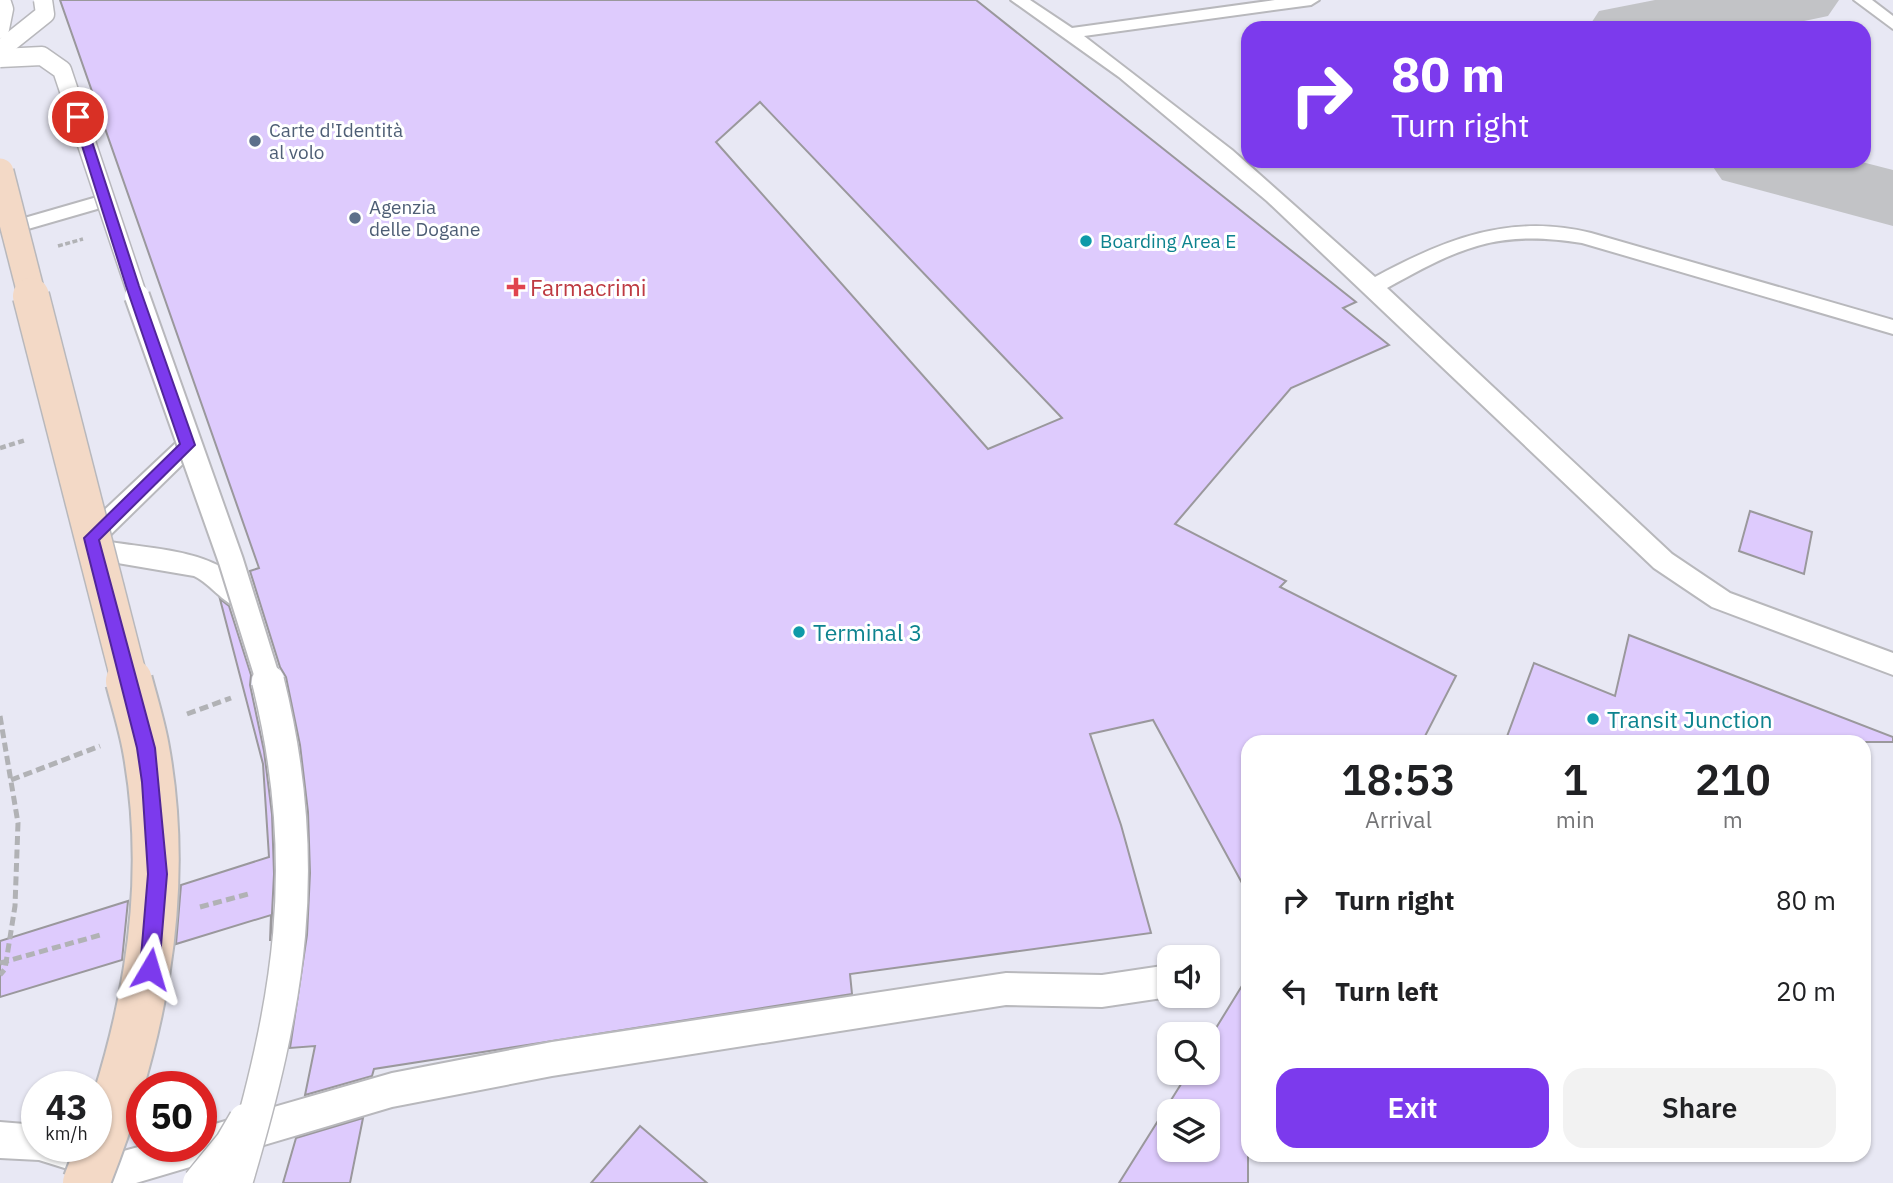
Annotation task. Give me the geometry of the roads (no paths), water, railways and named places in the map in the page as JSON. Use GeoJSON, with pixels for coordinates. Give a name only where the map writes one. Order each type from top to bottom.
{"type":"FeatureCollection","features":[{"type":"Feature","properties":{"kind":"main road"},"geometry":{"type":"LineString","coordinates":[[0,172],[146,748],[155,811],[157,874],[153,949],[139,1026],[118,1103],[86,1183]]}},
{"type":"Feature","properties":{"kind":"lane"},"geometry":{"type":"LineString","coordinates":[[0,29],[4,9],[1,0]]}},
{"type":"Feature","properties":{"kind":"lane"},"geometry":{"type":"LineString","coordinates":[[0,50],[45,14],[43,0]]}},
{"type":"Feature","properties":{"kind":"lane"},"geometry":{"type":"LineString","coordinates":[[1019,0],[1070,33],[1288,208],[1663,561],[1721,600],[1893,664]]}},
{"type":"Feature","properties":{"kind":"lane"},"geometry":{"type":"LineString","coordinates":[[1070,33],[1311,0]]}},
{"type":"Feature","properties":{"kind":"lane"},"geometry":{"type":"LineString","coordinates":[[1862,0],[1893,24]]}},
{"type":"Feature","properties":{"kind":"lane"},"geometry":{"type":"LineString","coordinates":[[0,58],[40,56],[59,65],[242,600],[259,652],[280,740],[293,828],[293,925],[266,1084],[236,1183]]}},
{"type":"Feature","properties":{"kind":"lane"},"geometry":{"type":"LineString","coordinates":[[14,227],[104,201]]}},
{"type":"Feature","properties":{"kind":"lane"},"geometry":{"type":"LineString","coordinates":[[1373,287],[1436,252],[1492,232],[1545,229],[1584,237],[1893,327]]}},
{"type":"Feature","properties":{"kind":"lane"},"geometry":{"type":"LineString","coordinates":[[93,543],[188,445]]}},
{"type":"Feature","properties":{"kind":"lane"},"geometry":{"type":"LineString","coordinates":[[93,543],[198,566],[217,575],[242,600]]}},
{"type":"Feature","properties":{"kind":"lane"},"geometry":{"type":"LineString","coordinates":[[217,1141],[392,1090],[552,1059],[1006,989],[1102,991],[1157,983]]}},
{"type":"Feature","properties":{"kind":"lane"},"geometry":{"type":"LineString","coordinates":[[199,1183],[231,1144],[266,1084]]}},
{"type":"Feature","properties":{"kind":"lane"},"geometry":{"type":"LineString","coordinates":[[0,1140],[21,1142]]}},
{"type":"Feature","properties":{"kind":"lane"},"geometry":{"type":"LineString","coordinates":[[83,1162],[114,1176],[155,1162]]}},
{"type":"Feature","properties":{"kind":"place","name":"Carte d'Identità al volo"},"geometry":{"type":"Point","coordinates":[255,141]}},
{"type":"Feature","properties":{"kind":"place","name":"Agenzia delle Dogane"},"geometry":{"type":"Point","coordinates":[355,218]}},
{"type":"Feature","properties":{"kind":"place","name":"Boarding Area E"},"geometry":{"type":"Point","coordinates":[1086,241]}},
{"type":"Feature","properties":{"kind":"place","name":"Farmacrimi"},"geometry":{"type":"Point","coordinates":[516,287]}},
{"type":"Feature","properties":{"kind":"place","name":"Terminal 3"},"geometry":{"type":"Point","coordinates":[799,632]}},
{"type":"Feature","properties":{"kind":"place","name":"Transit Junction"},"geometry":{"type":"Point","coordinates":[1593,719]}}]}
